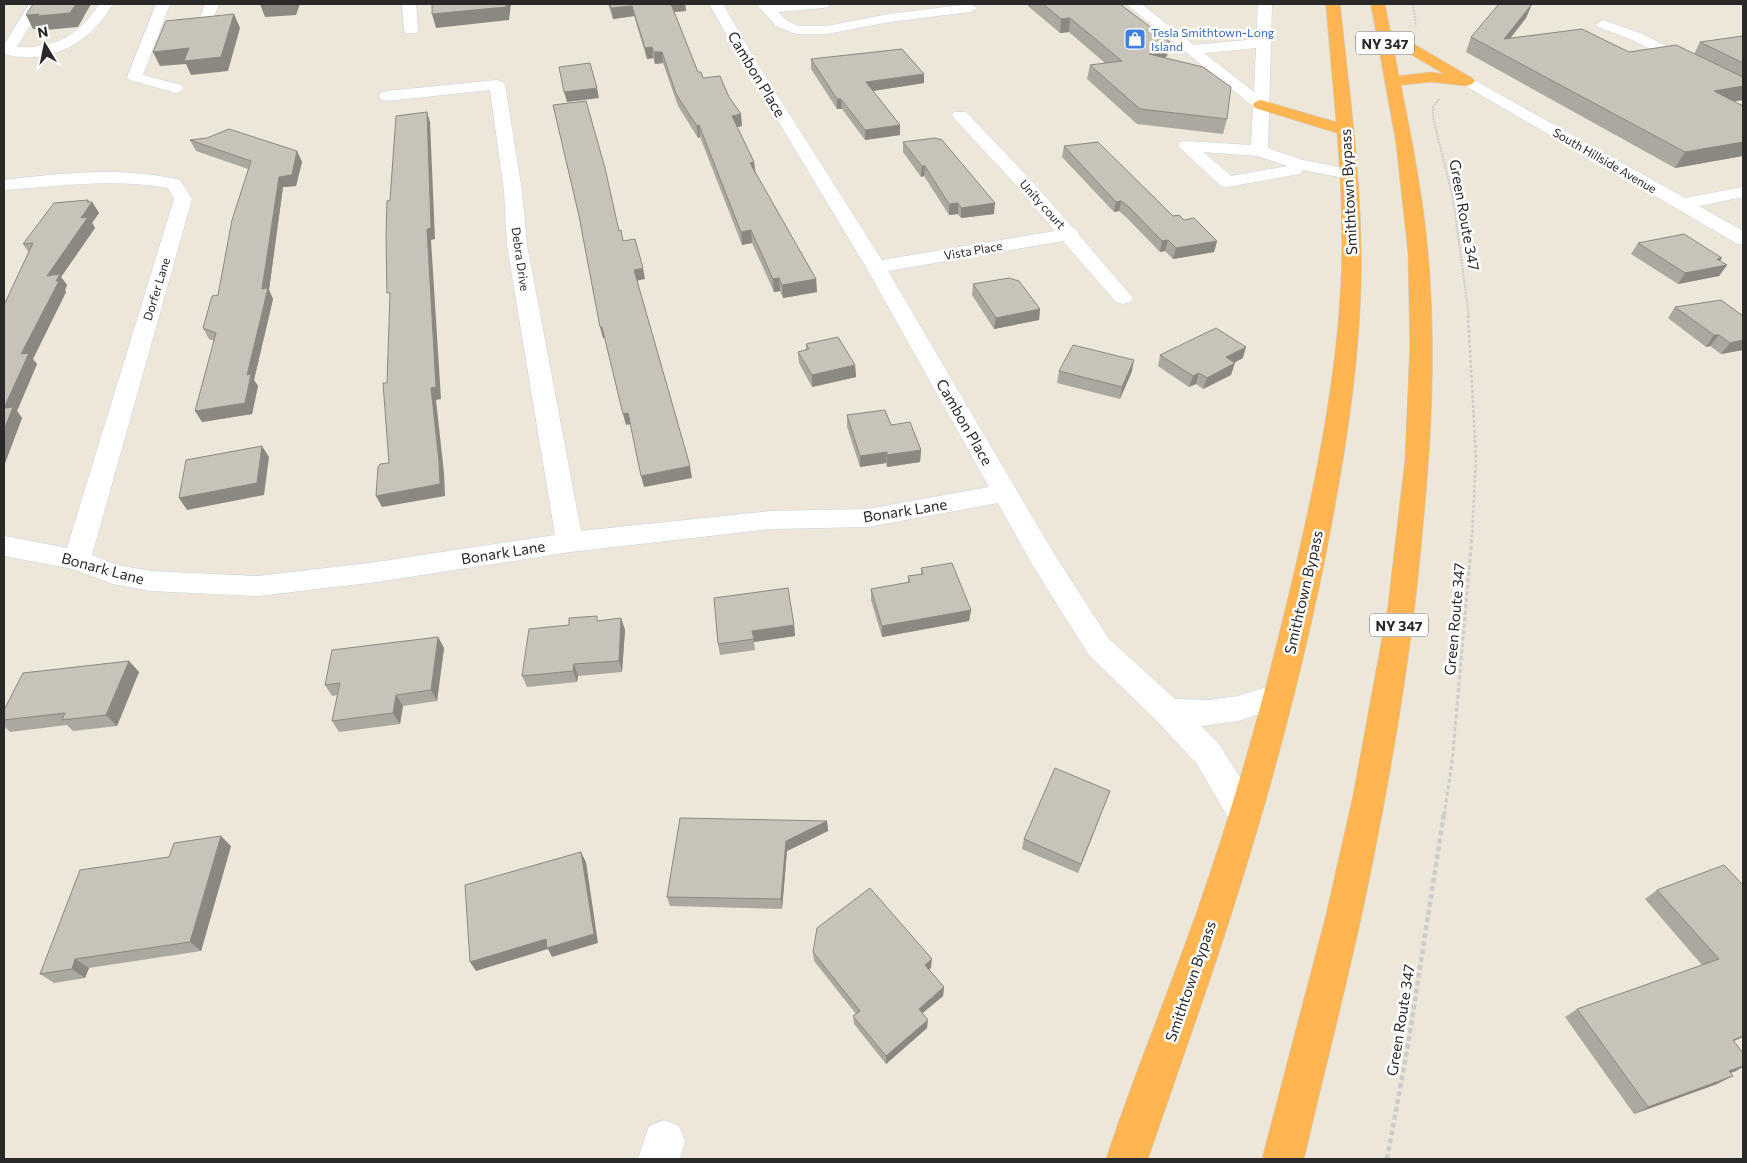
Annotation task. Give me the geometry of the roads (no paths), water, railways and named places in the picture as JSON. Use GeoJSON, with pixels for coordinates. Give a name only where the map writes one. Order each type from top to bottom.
{"type":"FeatureCollection","features":[{"type":"Feature","properties":{"kind":"highway","name":"NY 347"},"geometry":{"type":"LineString","coordinates":[[1283,1159],[1342,924],[1369,796],[1402,606],[1411,528],[1420,400],[1419,287],[1414,212],[1378,4]]}},
{"type":"Feature","properties":{"kind":"highway","name":"Smithtown Bypass"},"geometry":{"type":"LineString","coordinates":[[1127,1159],[1222,889],[1245,815],[1279,695],[1318,526],[1342,384],[1351,285],[1352,204],[1346,130],[1328,102],[1331,5]]}},
{"type":"Feature","properties":{"kind":"highway"},"geometry":{"type":"LineString","coordinates":[[1383,32],[1467,81]]}},
{"type":"Feature","properties":{"kind":"highway"},"geometry":{"type":"LineString","coordinates":[[1392,81],[1431,77],[1467,81]]}},
{"type":"Feature","properties":{"kind":"highway"},"geometry":{"type":"LineString","coordinates":[[1261,105],[1328,102]]}},
{"type":"Feature","properties":{"kind":"highway"},"geometry":{"type":"LineString","coordinates":[[1261,105],[1346,130]]}},
{"type":"Feature","properties":{"kind":"street"},"geometry":{"type":"LineString","coordinates":[[36,4],[8,51],[36,52],[74,40],[85,34],[99,18],[106,4]]}},
{"type":"Feature","properties":{"kind":"street"},"geometry":{"type":"LineString","coordinates":[[163,4],[135,77],[176,88]]}},
{"type":"Feature","properties":{"kind":"street"},"geometry":{"type":"LineString","coordinates":[[154,27],[206,21],[212,4]]}},
{"type":"Feature","properties":{"kind":"street","name":"Cambon Place"},"geometry":{"type":"LineString","coordinates":[[716,4],[876,267],[1006,492],[1043,560],[1099,647],[1167,711],[1208,754],[1245,815]]}},
{"type":"Feature","properties":{"kind":"street"},"geometry":{"type":"LineString","coordinates":[[766,7],[822,4]]}},
{"type":"Feature","properties":{"kind":"street"},"geometry":{"type":"LineString","coordinates":[[876,4],[889,18]]}},
{"type":"Feature","properties":{"kind":"street"},"geometry":{"type":"LineString","coordinates":[[1132,4],[1261,105]]}},
{"type":"Feature","properties":{"kind":"street"},"geometry":{"type":"LineString","coordinates":[[1259,151],[1264,4]]}},
{"type":"Feature","properties":{"kind":"street"},"geometry":{"type":"LineString","coordinates":[[411,30],[409,5],[426,5]]}},
{"type":"Feature","properties":{"kind":"street"},"geometry":{"type":"LineString","coordinates":[[806,6],[827,30]]}},
{"type":"Feature","properties":{"kind":"street"},"geometry":{"type":"LineString","coordinates":[[766,7],[781,23],[796,30],[827,30],[889,18],[970,8]]}},
{"type":"Feature","properties":{"kind":"street"},"geometry":{"type":"LineString","coordinates":[[853,11],[865,24]]}},
{"type":"Feature","properties":{"kind":"street"},"geometry":{"type":"LineString","coordinates":[[1603,24],[1635,36],[1743,90]]}},
{"type":"Feature","properties":{"kind":"street"},"geometry":{"type":"LineString","coordinates":[[1192,50],[1263,43]]}},
{"type":"Feature","properties":{"kind":"street"},"geometry":{"type":"LineString","coordinates":[[1220,72],[1262,66]]}},
{"type":"Feature","properties":{"kind":"street","name":"South Hillside Avenue"},"geometry":{"type":"LineString","coordinates":[[1467,81],[1743,239]]}},
{"type":"Feature","properties":{"kind":"street","name":"Debra Drive"},"geometry":{"type":"LineString","coordinates":[[387,96],[497,85],[513,191],[517,245],[570,542]]}},
{"type":"Feature","properties":{"kind":"street","name":"Unity court"},"geometry":{"type":"LineString","coordinates":[[960,115],[1070,234],[1123,298]]}},
{"type":"Feature","properties":{"kind":"street"},"geometry":{"type":"LineString","coordinates":[[1299,164],[1294,170],[1228,182],[1186,146],[1259,151],[1299,164],[1349,174]]}},
{"type":"Feature","properties":{"kind":"street","name":"Dorfer Lane"},"geometry":{"type":"LineString","coordinates":[[4,185],[74,178],[148,178],[174,184],[183,199],[134,360],[77,560]]}},
{"type":"Feature","properties":{"kind":"street"},"geometry":{"type":"LineString","coordinates":[[1682,204],[1743,192]]}},
{"type":"Feature","properties":{"kind":"street","name":"Vista Place"},"geometry":{"type":"LineString","coordinates":[[876,267],[1070,234]]}},
{"type":"Feature","properties":{"kind":"street","name":"Bonark Lane"},"geometry":{"type":"LineString","coordinates":[[4,546],[77,560],[113,574],[151,581],[258,586],[377,572],[570,542],[771,520],[868,518],[1006,492]]}},
{"type":"Feature","properties":{"kind":"street"},"geometry":{"type":"LineString","coordinates":[[1167,711],[1183,714],[1210,714],[1241,709],[1279,695]]}},
{"type":"Feature","properties":{"kind":"place","name":"Tesla Smithtown-Long Island"},"geometry":{"type":"Point","coordinates":[1135,39]}}]}
